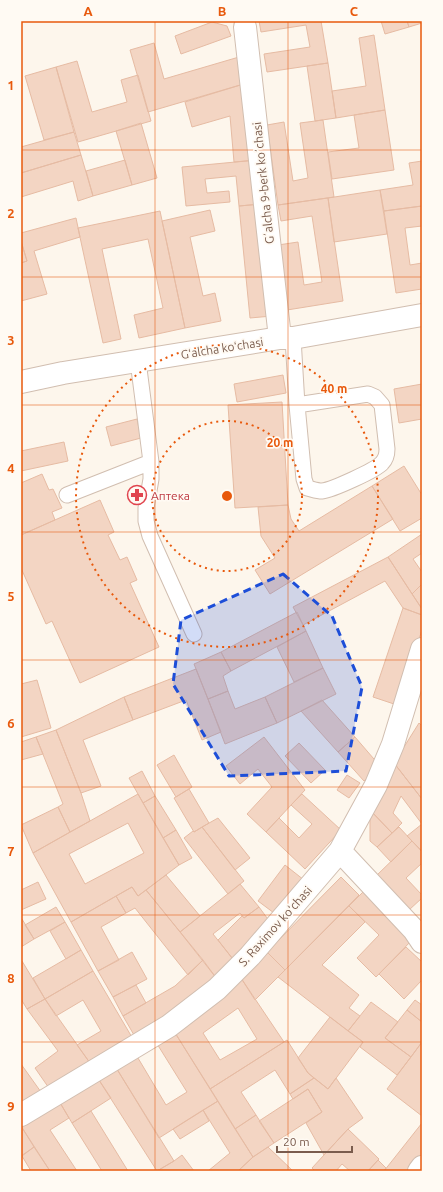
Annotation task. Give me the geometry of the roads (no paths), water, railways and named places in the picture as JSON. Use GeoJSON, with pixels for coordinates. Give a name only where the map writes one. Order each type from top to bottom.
{"type":"FeatureCollection","features":[{"type":"Feature","properties":{"kind":"street","name":"Gʼalcha 9-berk koʼchasi"},"geometry":{"type":"LineString","coordinates":[[245,27],[287,338]]}},
{"type":"Feature","properties":{"kind":"street","name":"Gʻalcha koʻchasi"},"geometry":{"type":"LineString","coordinates":[[21,382],[422,314]]}},
{"type":"Feature","properties":{"kind":"street","name":"S. Raximov koʻchasi"},"geometry":{"type":"LineString","coordinates":[[21,1114],[169,1026],[217,988],[250,956],[340,851],[376,785],[393,744],[422,649]]}},
{"type":"Feature","properties":{"kind":"street"},"geometry":{"type":"LineString","coordinates":[[340,851],[414,930],[422,942]]}},
{"type":"Feature","properties":{"kind":"street"},"geometry":{"type":"LineString","coordinates":[[419,1171],[422,1167]]}},
{"type":"Feature","properties":{"kind":"lane"},"geometry":{"type":"LineString","coordinates":[[287,338],[297,405],[304,479],[307,488],[321,491],[330,489],[382,464],[387,455],[387,449],[382,404],[375,396],[368,394],[297,405]]}},
{"type":"Feature","properties":{"kind":"lane"},"geometry":{"type":"LineString","coordinates":[[138,361],[151,462],[151,479],[146,508],[146,521],[150,536],[194,634]]}},
{"type":"Feature","properties":{"kind":"lane"},"geometry":{"type":"LineString","coordinates":[[67,495],[151,462]]}},
{"type":"Feature","properties":{"kind":"place","name":"Аптека"},"geometry":{"type":"Point","coordinates":[137,495]}}]}
